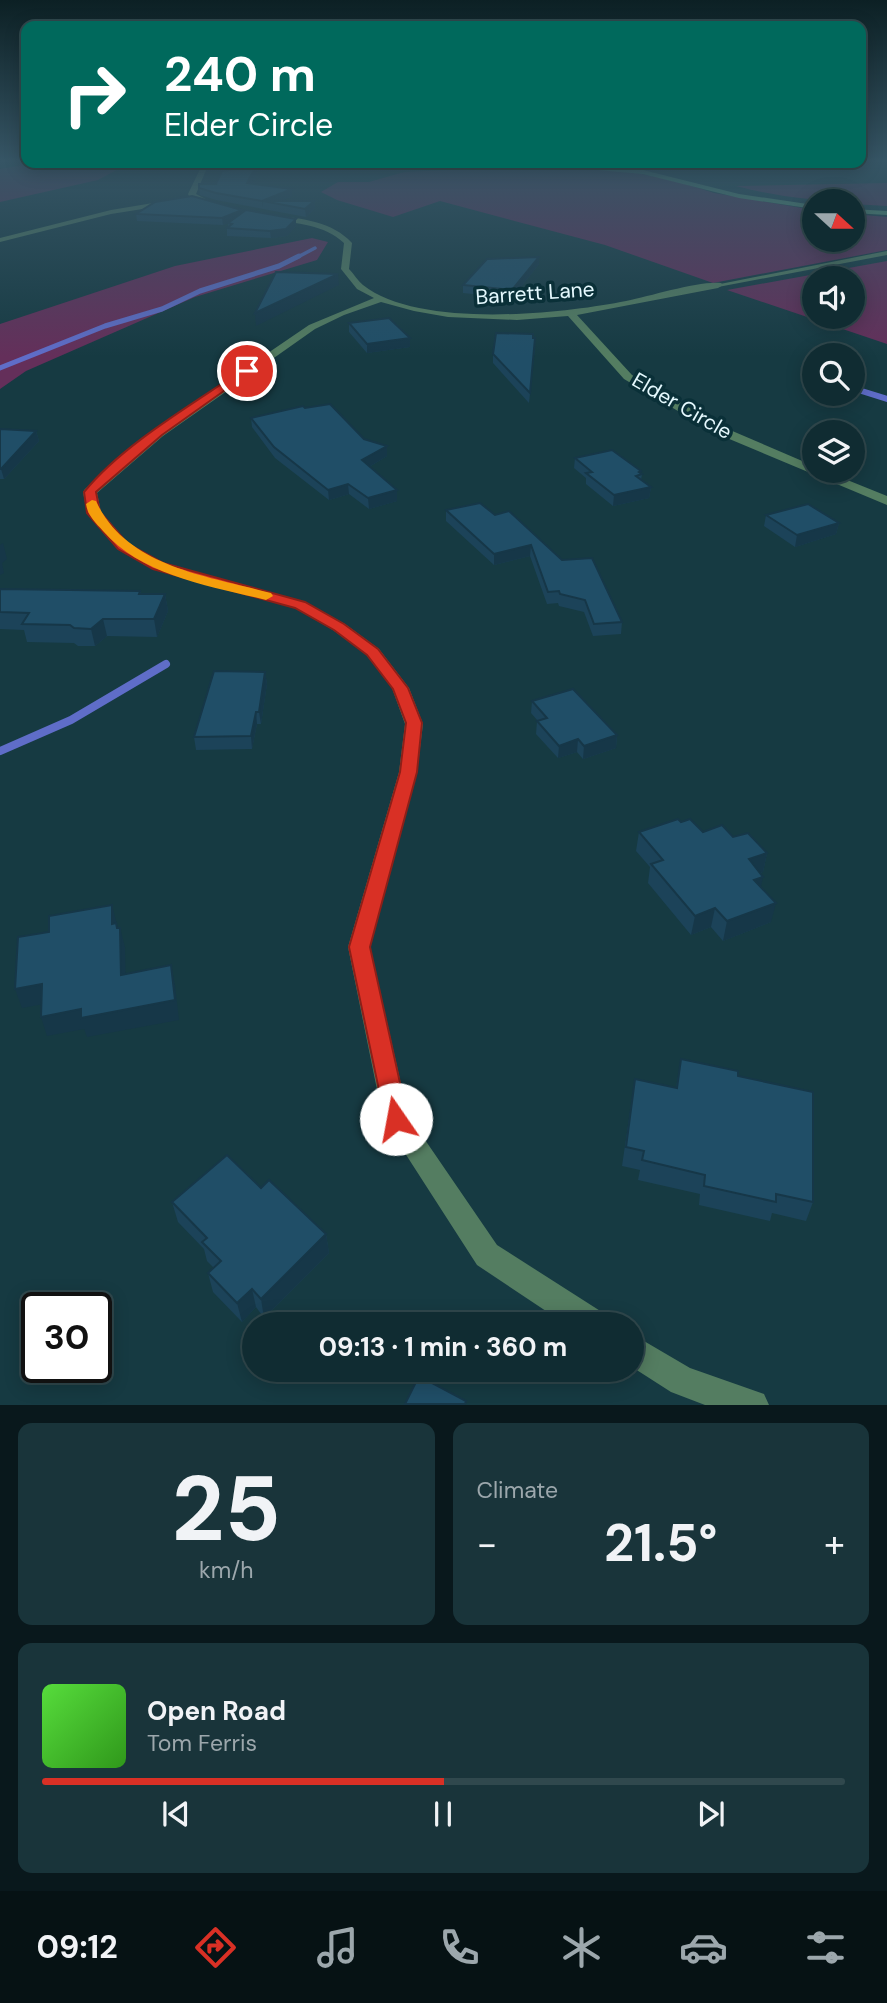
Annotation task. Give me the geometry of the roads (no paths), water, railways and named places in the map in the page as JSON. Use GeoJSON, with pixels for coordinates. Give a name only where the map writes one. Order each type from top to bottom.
{"type":"FeatureCollection","features":[{"type":"Feature","properties":{"kind":"street"},"geometry":{"type":"LineString","coordinates":[[0,240],[57,226]]}},
{"type":"Feature","properties":{"kind":"street","name":"Barrett Lane"},"geometry":{"type":"LineString","coordinates":[[320,226],[342,235],[348,243],[345,269],[357,287],[380,299],[429,312],[508,317],[570,313],[718,285]]}},
{"type":"Feature","properties":{"kind":"street"},"geometry":{"type":"LineString","coordinates":[[380,299],[312,327],[159,433],[90,492],[93,513],[123,546],[158,566],[300,605],[339,627],[373,652],[400,688],[414,723],[408,772],[359,947],[396,1119],[487,1255],[574,1312]]}},
{"type":"Feature","properties":{"kind":"street","name":"Elder Circle"},"geometry":{"type":"LineString","coordinates":[[570,313],[628,377],[719,429],[802,466]]}},
{"type":"Feature","properties":{"kind":"street","name":"Elder Circle"},"geometry":{"type":"LineString","coordinates":[[843,483],[887,501]]}},
{"type":"Feature","properties":{"kind":"street"},"geometry":{"type":"LineString","coordinates":[[644,1357],[682,1381],[753,1405]]}},
{"type":"Feature","properties":{"kind":"lane"},"geometry":{"type":"LineString","coordinates":[[718,285],[887,253]]}},
{"type":"Feature","properties":{"kind":"waterway"},"geometry":{"type":"LineString","coordinates":[[296,258],[315,248]]}},
{"type":"Feature","properties":{"kind":"waterway"},"geometry":{"type":"LineString","coordinates":[[0,368],[105,326],[162,309],[200,291],[279,266],[299,256]]}},
{"type":"Feature","properties":{"kind":"waterway"},"geometry":{"type":"LineString","coordinates":[[865,392],[887,399]]}},
{"type":"Feature","properties":{"kind":"waterway"},"geometry":{"type":"LineString","coordinates":[[0,751],[71,720],[166,664]]}}]}
